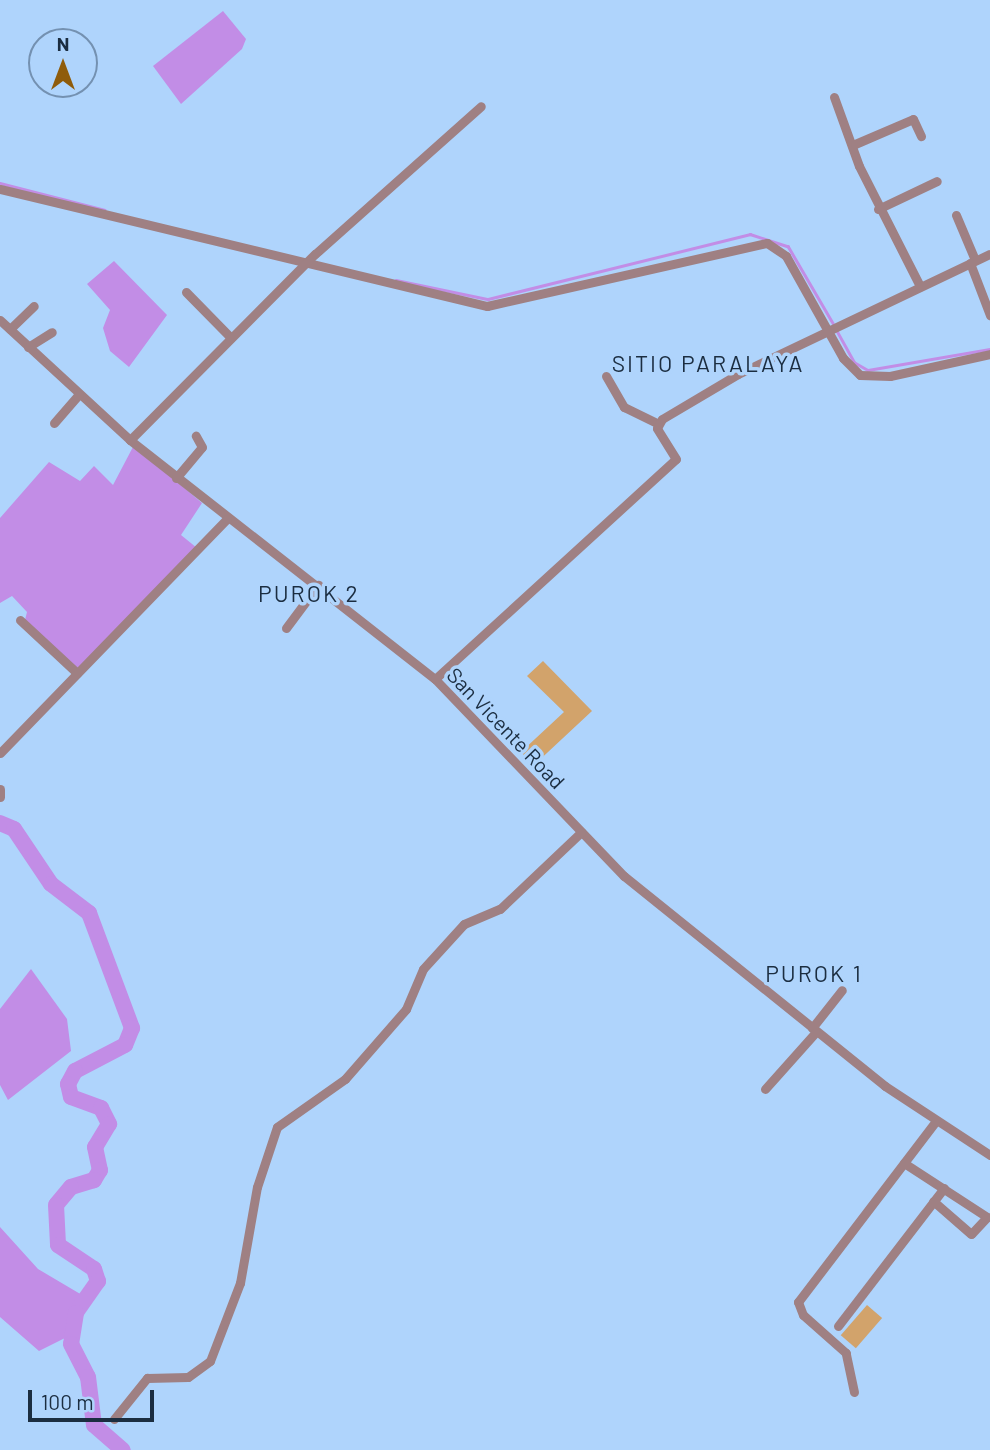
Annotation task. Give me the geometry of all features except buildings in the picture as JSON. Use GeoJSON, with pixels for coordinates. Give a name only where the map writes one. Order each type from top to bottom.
{"type":"FeatureCollection","features":[{"type":"Feature","properties":{"kind":"street"},"geometry":{"type":"LineString","coordinates":[[834,97],[855,144],[878,209],[920,286]]}},
{"type":"Feature","properties":{"kind":"street"},"geometry":{"type":"LineString","coordinates":[[130,440],[307,265],[481,106]]}},
{"type":"Feature","properties":{"kind":"street"},"geometry":{"type":"LineString","coordinates":[[855,144],[913,119],[921,136]]}},
{"type":"Feature","properties":{"kind":"street"},"geometry":{"type":"LineString","coordinates":[[878,209],[937,181]]}},
{"type":"Feature","properties":{"kind":"street"},"geometry":{"type":"LineString","coordinates":[[0,190],[487,306],[767,243],[786,256],[827,330],[860,375],[890,376],[990,355]]}},
{"type":"Feature","properties":{"kind":"street"},"geometry":{"type":"LineString","coordinates":[[956,215],[990,315]]}},
{"type":"Feature","properties":{"kind":"street"},"geometry":{"type":"LineString","coordinates":[[657,423],[827,330],[990,254]]}},
{"type":"Feature","properties":{"kind":"street"},"geometry":{"type":"LineString","coordinates":[[186,292],[231,338]]}},
{"type":"Feature","properties":{"kind":"street"},"geometry":{"type":"LineString","coordinates":[[10,329],[34,306]]}},
{"type":"Feature","properties":{"kind":"street","name":"San Vicente Road"},"geometry":{"type":"LineString","coordinates":[[0,320],[130,440],[176,478],[318,585],[435,679],[624,876],[814,1030],[935,1122],[990,1155]]}},
{"type":"Feature","properties":{"kind":"street"},"geometry":{"type":"LineString","coordinates":[[28,347],[52,332]]}},
{"type":"Feature","properties":{"kind":"street"},"geometry":{"type":"LineString","coordinates":[[435,679],[676,459],[657,423],[624,407],[606,376]]}},
{"type":"Feature","properties":{"kind":"street"},"geometry":{"type":"LineString","coordinates":[[54,423],[79,394]]}},
{"type":"Feature","properties":{"kind":"street"},"geometry":{"type":"LineString","coordinates":[[176,478],[202,447],[196,436]]}},
{"type":"Feature","properties":{"kind":"street"},"geometry":{"type":"LineString","coordinates":[[0,753],[227,519]]}},
{"type":"Feature","properties":{"kind":"street"},"geometry":{"type":"LineString","coordinates":[[286,628],[318,585]]}},
{"type":"Feature","properties":{"kind":"street"},"geometry":{"type":"LineString","coordinates":[[20,620],[77,673]]}},
{"type":"Feature","properties":{"kind":"street"},"geometry":{"type":"LineString","coordinates":[[0,789],[0,797]]}},
{"type":"Feature","properties":{"kind":"street"},"geometry":{"type":"LineString","coordinates":[[114,1419],[146,1378],[188,1377],[210,1362],[240,1283],[257,1187],[277,1128],[345,1079],[406,1009],[423,969],[464,925],[500,909],[581,832]]}},
{"type":"Feature","properties":{"kind":"street"},"geometry":{"type":"LineString","coordinates":[[765,1089],[814,1030],[842,990]]}},
{"type":"Feature","properties":{"kind":"street"},"geometry":{"type":"LineString","coordinates":[[854,1392],[846,1353],[803,1315],[798,1302],[935,1122]]}},
{"type":"Feature","properties":{"kind":"street"},"geometry":{"type":"LineString","coordinates":[[904,1163],[987,1217],[971,1234],[933,1201]]}},
{"type":"Feature","properties":{"kind":"street"},"geometry":{"type":"LineString","coordinates":[[838,1326],[944,1188]]}},
{"type":"Feature","properties":{"kind":"shaded area"},"geometry":{"type":"Polygon","coordinates":[[[223,11],[246,39],[242,49],[181,104],[153,66],[223,11]]]}},
{"type":"Feature","properties":{"kind":"shaded area"},"geometry":{"type":"Polygon","coordinates":[[[114,261],[167,315],[129,367],[110,351],[103,328],[110,310],[87,284],[114,261]]]}},
{"type":"Feature","properties":{"kind":"shaded area"},"geometry":{"type":"Polygon","coordinates":[[[134,445],[202,503],[181,535],[197,548],[78,669],[25,620],[27,612],[12,596],[0,603],[0,518],[49,462],[80,481],[94,466],[113,485],[134,445]]]}},
{"type":"Feature","properties":{"kind":"shaded area"},"geometry":{"type":"Polygon","coordinates":[[[543,661],[592,711],[533,766],[521,752],[564,712],[527,676],[543,661]]]}},
{"type":"Feature","properties":{"kind":"shaded area"},"geometry":{"type":"Polygon","coordinates":[[[31,969],[67,1019],[71,1051],[8,1100],[0,1085],[0,1009],[31,969]]]}},
{"type":"Feature","properties":{"kind":"shaded area"},"geometry":{"type":"Polygon","coordinates":[[[0,1227],[38,1269],[82,1295],[65,1338],[39,1351],[0,1317],[0,1227]]]}},
{"type":"Feature","properties":{"kind":"shaded area"},"geometry":{"type":"Polygon","coordinates":[[[867,1305],[882,1318],[856,1348],[841,1335],[867,1305]]]}},
{"type":"Feature","properties":{"kind":"waterway"},"geometry":{"type":"LineString","coordinates":[[0,183],[105,210]]}},
{"type":"Feature","properties":{"kind":"waterway"},"geometry":{"type":"LineString","coordinates":[[396,280],[488,299],[750,234],[788,246],[833,323]]}},
{"type":"Feature","properties":{"kind":"waterway"},"geometry":{"type":"LineString","coordinates":[[836,329],[854,362],[868,370],[990,349]]}},
{"type":"Feature","properties":{"kind":"waterway"},"geometry":{"type":"LineString","coordinates":[[0,823],[14,829],[51,884],[89,913],[132,1028],[125,1045],[75,1071],[68,1084],[71,1097],[101,1108],[109,1124],[95,1147],[100,1170],[94,1180],[71,1187],[56,1205],[58,1245],[94,1269],[98,1281],[76,1313],[71,1344],[88,1377],[94,1425],[123,1450]]}},
{"type":"Feature","properties":{"kind":"district","name":"SITIO PARALAYA"},"geometry":{"type":"Point","coordinates":[708,363]}},
{"type":"Feature","properties":{"kind":"district","name":"PUROK 2"},"geometry":{"type":"Point","coordinates":[309,593]}},
{"type":"Feature","properties":{"kind":"district","name":"PUROK 1"},"geometry":{"type":"Point","coordinates":[814,973]}}]}
